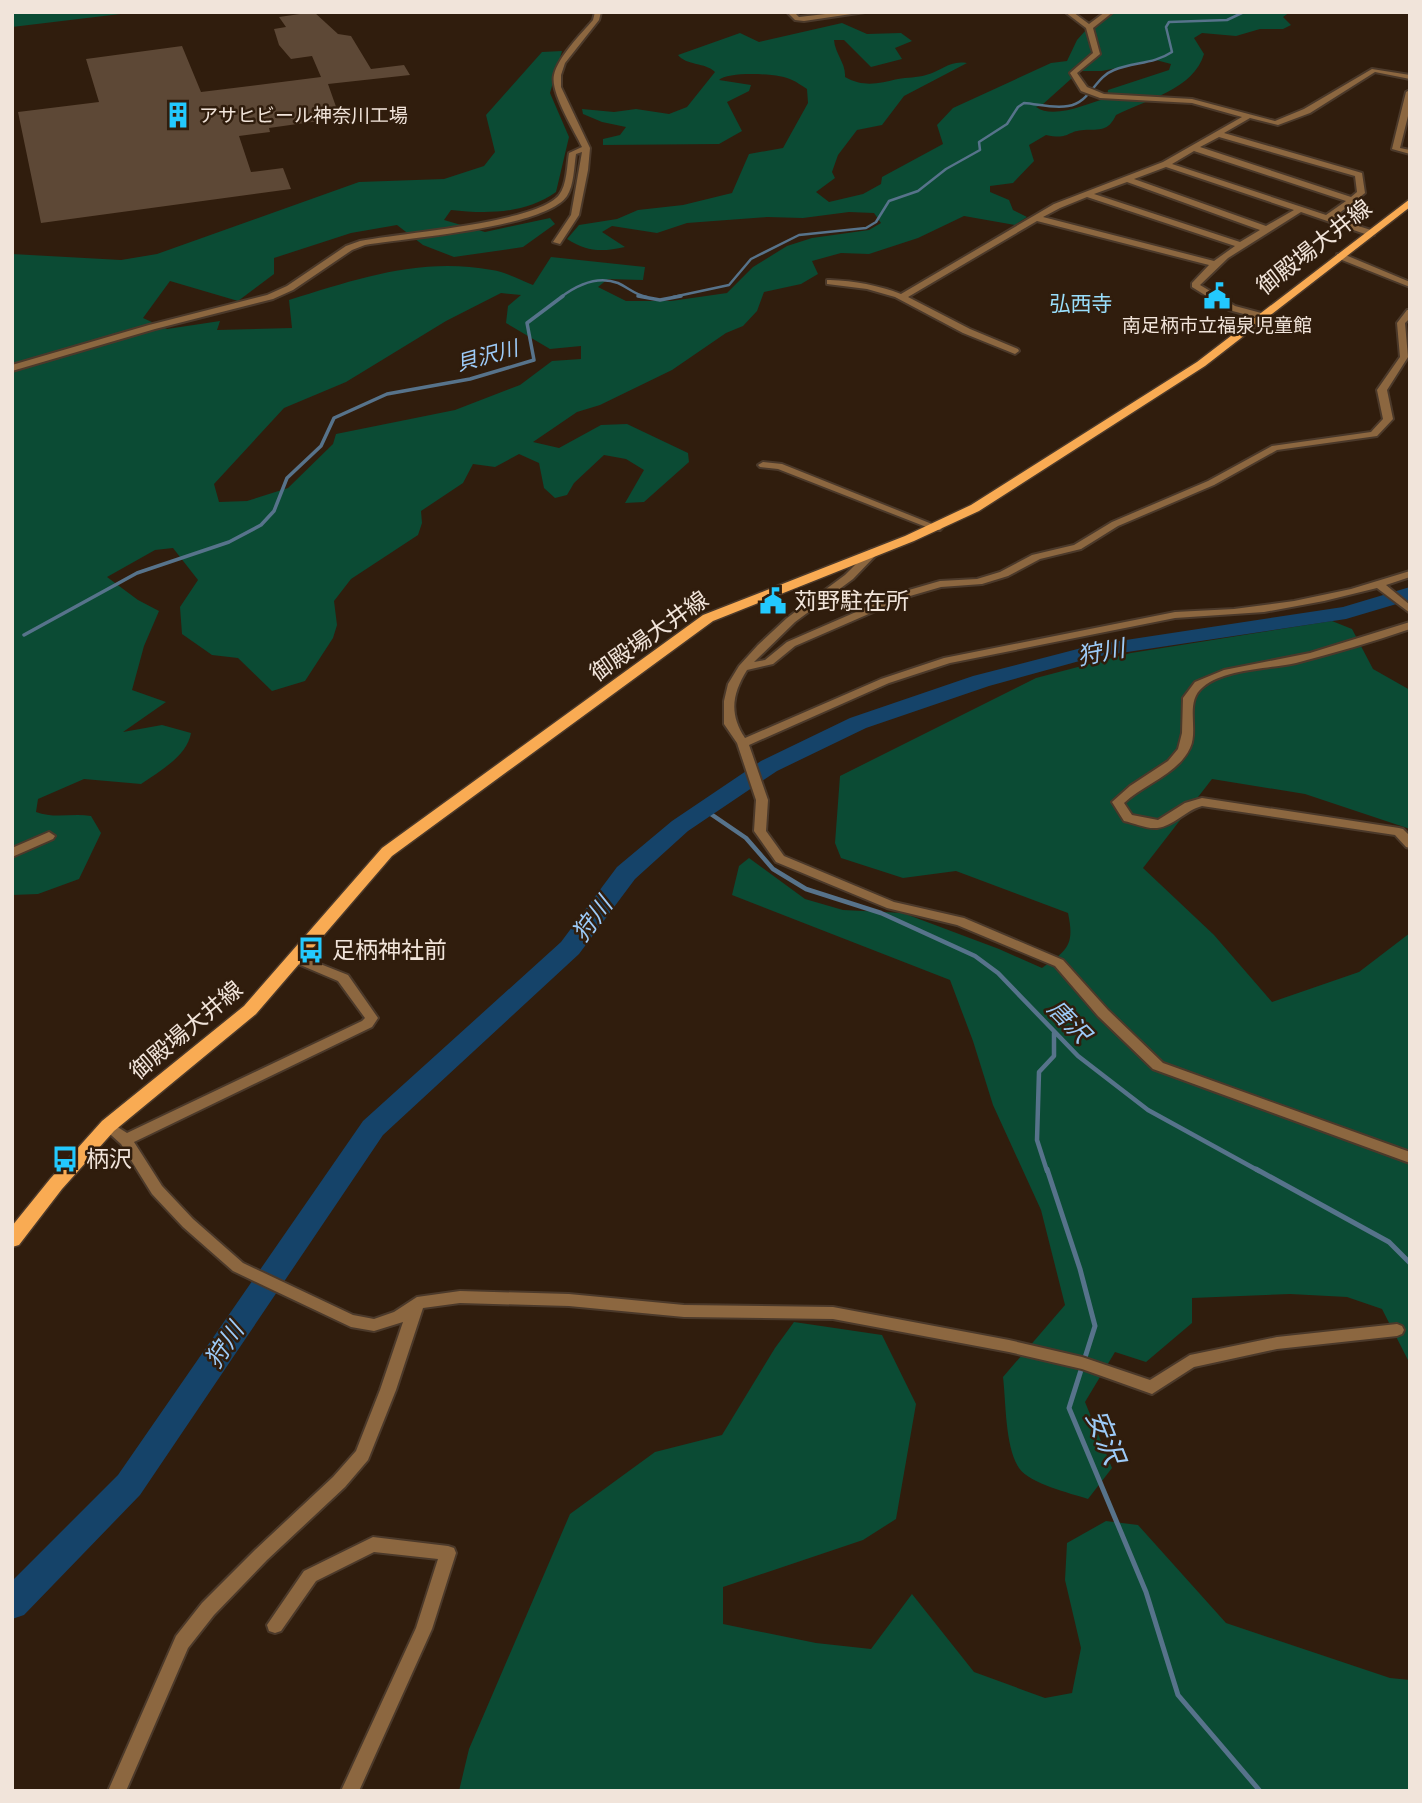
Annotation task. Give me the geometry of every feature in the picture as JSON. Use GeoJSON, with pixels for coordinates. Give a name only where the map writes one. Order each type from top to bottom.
{"type":"FeatureCollection","features":[{"type":"Feature","properties":{"kind":"main road","name":"御殿場大井線"},"geometry":{"type":"LineString","coordinates":[[12,1240],[18,1223],[108,1126],[250,1010],[387,852],[708,618],[743,601],[937,528],[975,508],[1201,364],[1410,202]]}},
{"type":"Feature","properties":{"kind":"street"},"geometry":{"type":"LineString","coordinates":[[556,242],[575,215],[586,148],[557,87],[557,75],[562,63],[596,20],[598,12]]}},
{"type":"Feature","properties":{"kind":"street"},"geometry":{"type":"LineString","coordinates":[[790,12],[797,19],[862,12]]}},
{"type":"Feature","properties":{"kind":"street"},"geometry":{"type":"LineString","coordinates":[[1068,12],[1089,27],[1097,54],[1073,73],[1088,91],[1103,96],[1192,101],[1275,123],[1307,111],[1374,69],[1410,76]]}},
{"type":"Feature","properties":{"kind":"street"},"geometry":{"type":"LineString","coordinates":[[1089,27],[1110,12]]}},
{"type":"Feature","properties":{"kind":"street"},"geometry":{"type":"LineString","coordinates":[[1410,92],[1396,149],[1410,152]]}},
{"type":"Feature","properties":{"kind":"street"},"geometry":{"type":"LineString","coordinates":[[903,296],[1057,206],[1166,164],[1247,117]]}},
{"type":"Feature","properties":{"kind":"street"},"geometry":{"type":"LineString","coordinates":[[1218,134],[1359,176],[1362,193],[1327,218]]}},
{"type":"Feature","properties":{"kind":"street"},"geometry":{"type":"LineString","coordinates":[[12,368],[152,327],[270,297],[290,288],[349,248],[363,243],[494,223],[538,210],[556,202],[563,195],[573,153],[586,148]]}},
{"type":"Feature","properties":{"kind":"street"},"geometry":{"type":"LineString","coordinates":[[1194,148],[1352,200]]}},
{"type":"Feature","properties":{"kind":"street"},"geometry":{"type":"LineString","coordinates":[[1166,164],[1371,233]]}},
{"type":"Feature","properties":{"kind":"street"},"geometry":{"type":"LineString","coordinates":[[1127,179],[1268,230]]}},
{"type":"Feature","properties":{"kind":"street"},"geometry":{"type":"LineString","coordinates":[[1089,195],[1238,244]]}},
{"type":"Feature","properties":{"kind":"street"},"geometry":{"type":"LineString","coordinates":[[1262,316],[1232,307],[1195,285],[1238,244],[1268,230],[1300,209]]}},
{"type":"Feature","properties":{"kind":"street"},"geometry":{"type":"LineString","coordinates":[[1036,218],[1215,264]]}},
{"type":"Feature","properties":{"kind":"street"},"geometry":{"type":"LineString","coordinates":[[1340,256],[1410,285]]}},
{"type":"Feature","properties":{"kind":"street"},"geometry":{"type":"LineString","coordinates":[[830,282],[873,285],[903,296],[962,329],[1015,351]]}},
{"type":"Feature","properties":{"kind":"street"},"geometry":{"type":"LineString","coordinates":[[743,668],[769,662],[791,644],[906,594],[940,583],[978,582],[1004,574],[1036,556],[1077,547],[1115,524],[1220,478],[1275,448],[1374,434],[1388,419],[1382,390],[1404,357],[1401,323],[1410,313]]}},
{"type":"Feature","properties":{"kind":"street"},"geometry":{"type":"LineString","coordinates":[[763,465],[779,466],[937,528]]}},
{"type":"Feature","properties":{"kind":"street"},"geometry":{"type":"LineString","coordinates":[[874,552],[849,577],[791,620],[743,668],[733,684],[729,701],[730,724],[744,747],[762,800],[760,831],[780,859],[891,905],[960,921],[1059,963],[1102,1013],[1158,1066],[1410,1158]]}},
{"type":"Feature","properties":{"kind":"street"},"geometry":{"type":"LineString","coordinates":[[744,747],[885,681],[948,660],[1175,615],[1211,615],[1273,607],[1379,585],[1410,574]]}},
{"type":"Feature","properties":{"kind":"street"},"geometry":{"type":"LineString","coordinates":[[1379,585],[1410,610]]}},
{"type":"Feature","properties":{"kind":"street"},"geometry":{"type":"LineString","coordinates":[[1410,625],[1280,664],[1211,676],[1196,686],[1187,702],[1186,745],[1180,756],[1165,769],[1132,788],[1118,802],[1128,818],[1150,824],[1162,823],[1180,809],[1202,802],[1399,832],[1410,844]]}},
{"type":"Feature","properties":{"kind":"street"},"geometry":{"type":"LineString","coordinates":[[12,853],[49,836]]}},
{"type":"Feature","properties":{"kind":"street"},"geometry":{"type":"LineString","coordinates":[[126,1140],[194,1105],[346,1036],[372,1018],[343,978],[295,958]]}},
{"type":"Feature","properties":{"kind":"street"},"geometry":{"type":"LineString","coordinates":[[108,1126],[126,1140],[157,1190],[188,1223],[238,1267],[351,1321],[374,1325],[398,1317],[418,1303],[460,1297],[569,1300],[684,1311],[833,1313],[1082,1363],[1152,1387],[1190,1361],[1277,1343],[1397,1330]]}},
{"type":"Feature","properties":{"kind":"street"},"geometry":{"type":"LineString","coordinates":[[117,1791],[182,1642],[208,1609],[339,1482],[362,1455],[418,1303]]}},
{"type":"Feature","properties":{"kind":"street"},"geometry":{"type":"LineString","coordinates":[[275,1625],[310,1576],[373,1545],[448,1553],[424,1629],[350,1791]]}},
{"type":"Feature","properties":{"kind":"green space"},"geometry":{"type":"Polygon","coordinates":[[[12,12],[137,12],[12,27],[12,12]]]}},
{"type":"Feature","properties":{"kind":"green space"},"geometry":{"type":"Polygon","coordinates":[[[1102,12],[1290,12],[1283,17],[1291,25],[1283,29],[1260,29],[1236,36],[1202,33],[1194,38],[1204,54],[1199,66],[1180,85],[1116,115],[1110,124],[1103,128],[1064,136],[1046,135],[1029,145],[1034,161],[1013,183],[990,186],[990,192],[1009,200],[1013,210],[1027,217],[1015,225],[964,216],[918,238],[869,254],[841,253],[812,261],[818,274],[801,284],[764,292],[757,311],[743,326],[726,333],[672,370],[600,405],[577,412],[533,442],[559,448],[601,425],[627,424],[688,453],[689,462],[644,502],[625,503],[644,470],[626,459],[604,455],[574,483],[567,495],[555,498],[544,488],[539,463],[519,454],[495,467],[473,464],[463,483],[421,511],[422,523],[418,535],[351,579],[334,601],[337,625],[333,638],[305,681],[272,691],[238,658],[212,655],[182,634],[180,607],[198,580],[173,548],[155,550],[107,577],[138,600],[159,611],[144,646],[132,690],[166,702],[123,732],[162,725],[191,733],[178,756],[141,784],[84,779],[38,799],[36,812],[91,816],[101,833],[79,879],[38,894],[12,895],[12,254],[121,260],[157,254],[359,182],[444,179],[484,166],[495,152],[486,115],[542,52],[562,51],[550,93],[569,137],[556,192],[532,205],[505,211],[451,210],[444,220],[485,232],[550,218],[555,224],[523,247],[454,257],[423,245],[397,225],[351,233],[274,258],[274,274],[238,301],[170,281],[143,318],[167,329],[220,321],[217,330],[292,328],[289,300],[364,278],[414,268],[465,267],[497,271],[533,285],[551,257],[645,267],[643,280],[608,279],[598,287],[626,301],[671,301],[727,293],[753,267],[787,246],[812,238],[869,230],[881,223],[874,213],[849,212],[803,218],[767,217],[687,223],[657,233],[612,226],[602,232],[625,247],[609,250],[588,249],[567,239],[579,225],[617,219],[638,210],[683,205],[732,193],[749,154],[783,148],[808,103],[807,89],[786,78],[766,75],[733,75],[719,80],[751,85],[749,91],[727,102],[742,131],[719,144],[603,145],[603,139],[620,135],[626,127],[602,122],[583,114],[582,109],[614,112],[636,109],[669,114],[687,107],[715,72],[686,61],[678,55],[740,33],[759,42],[842,23],[867,34],[901,33],[912,41],[895,48],[902,59],[871,67],[844,40],[834,40],[845,77],[866,84],[923,76],[950,64],[967,63],[904,96],[882,125],[857,130],[838,155],[832,172],[835,178],[816,192],[829,202],[863,194],[881,184],[882,177],[943,144],[937,125],[953,108],[1051,63],[1067,61],[1077,40],[1102,12]],[[1156,60],[1102,71],[1069,71],[1072,78],[1042,105],[1036,107],[1043,111],[1061,111],[1107,98],[1108,90],[1169,70],[1171,64],[1156,60]],[[501,293],[446,321],[346,382],[284,408],[214,484],[219,502],[247,501],[288,488],[333,444],[336,434],[455,410],[520,385],[552,361],[581,359],[581,346],[550,349],[506,323],[508,306],[521,295],[501,293]]]}},
{"type":"Feature","properties":{"kind":"green space"},"geometry":{"type":"Polygon","coordinates":[[[1332,621],[1352,629],[1373,669],[1410,690],[1410,829],[1305,794],[1212,779],[1143,868],[1214,935],[1272,1002],[1359,972],[1410,933],[1410,1364],[1382,1309],[1347,1297],[1290,1294],[1192,1298],[1192,1323],[1146,1362],[1115,1352],[1085,1402],[1112,1468],[1088,1499],[1051,1487],[1024,1474],[1014,1459],[1011,1448],[1003,1377],[1065,1305],[1041,1210],[993,1105],[950,980],[732,895],[739,866],[749,858],[805,899],[843,910],[903,913],[1042,968],[1067,946],[1070,933],[1068,913],[956,871],[903,878],[841,858],[835,843],[840,776],[1036,678],[1131,653],[1332,621]]]}},
{"type":"Feature","properties":{"kind":"green space"},"geometry":{"type":"Polygon","coordinates":[[[794,1322],[882,1335],[916,1404],[896,1519],[863,1540],[723,1587],[723,1624],[816,1643],[871,1649],[912,1594],[974,1672],[1045,1698],[1072,1693],[1081,1648],[1065,1580],[1067,1543],[1106,1521],[1138,1525],[1226,1623],[1390,1678],[1410,1680],[1410,1791],[459,1791],[469,1749],[570,1514],[655,1452],[722,1435],[794,1322]]]}},
{"type":"Feature","properties":{"kind":"building","name":"アサヒビール神奈川工場"},"geometry":{"type":"Polygon","coordinates":[[[314,12],[338,34],[351,36],[371,69],[404,65],[410,75],[328,84],[340,118],[269,128],[270,132],[239,136],[251,172],[283,168],[291,189],[41,223],[18,112],[99,102],[86,59],[182,46],[201,92],[321,77],[312,56],[291,59],[279,45],[274,29],[286,27],[279,17],[314,12]]]}},
{"type":"Feature","properties":{"kind":"waterway","name":"貝沢川"},"geometry":{"type":"LineString","coordinates":[[673,297],[729,285],[751,259],[799,235],[866,228],[876,222],[889,201],[918,191],[946,169],[980,150],[979,142],[1007,124],[1018,107],[1024,103],[1057,107],[1076,104],[1107,73],[1158,59],[1172,52],[1166,27],[1169,22],[1227,20],[1244,12]]}},
{"type":"Feature","properties":{"kind":"waterway","name":"貝沢川"},"geometry":{"type":"LineString","coordinates":[[561,297],[581,285],[602,280],[618,283],[647,297]]}},
{"type":"Feature","properties":{"kind":"waterway","name":"貝沢川"},"geometry":{"type":"LineString","coordinates":[[24,635],[137,573],[229,542],[261,525],[274,511],[287,478],[321,446],[334,418],[387,394],[470,379],[534,360],[527,323],[563,296]]}},
{"type":"Feature","properties":{"kind":"waterway","name":"貝沢川"},"geometry":{"type":"LineString","coordinates":[[638,296],[660,300],[681,296]]}},
{"type":"Feature","properties":{"kind":"waterway","name":"狩川"},"geometry":{"type":"LineString","coordinates":[[12,1604],[129,1485],[373,1128],[570,948],[626,873],[680,826],[769,766],[858,723],[981,681],[1093,651],[1346,613],[1410,593]]}},
{"type":"Feature","properties":{"kind":"waterway","name":"唐沢"},"geometry":{"type":"LineString","coordinates":[[705,810],[746,838],[773,869],[806,889],[881,913],[975,956],[998,973],[1078,1056],[1148,1110],[1259,1171]]}},
{"type":"Feature","properties":{"kind":"waterway","name":"安沢"},"geometry":{"type":"LineString","coordinates":[[1047,1171],[1037,1140],[1039,1072],[1054,1056],[1054,1033]]}},
{"type":"Feature","properties":{"kind":"waterway","name":"安沢"},"geometry":{"type":"LineString","coordinates":[[1047,1169],[1080,1269],[1095,1326],[1069,1408],[1146,1592],[1178,1695],[1260,1791]]}},
{"type":"Feature","properties":{"kind":"waterway","name":"唐沢"},"geometry":{"type":"LineString","coordinates":[[1256,1169],[1389,1242],[1410,1263]]}},
{"type":"Feature","properties":{"kind":"place","name":"アサヒビール神奈川工場"},"geometry":{"type":"Point","coordinates":[178,115]}},
{"type":"Feature","properties":{"kind":"place","name":"南足柄市立福泉児童館"},"geometry":{"type":"Point","coordinates":[1217,296]}},
{"type":"Feature","properties":{"kind":"place","name":"苅野駐在所"},"geometry":{"type":"Point","coordinates":[773,601]}},
{"type":"Feature","properties":{"kind":"place","name":"足柄神社前"},"geometry":{"type":"Point","coordinates":[311,950]}},
{"type":"Feature","properties":{"kind":"place","name":"柄沢"},"geometry":{"type":"Point","coordinates":[65,1159]}},
{"type":"Feature","properties":{"kind":"district","name":"弘西寺"},"geometry":{"type":"Point","coordinates":[1081,304]}}]}
